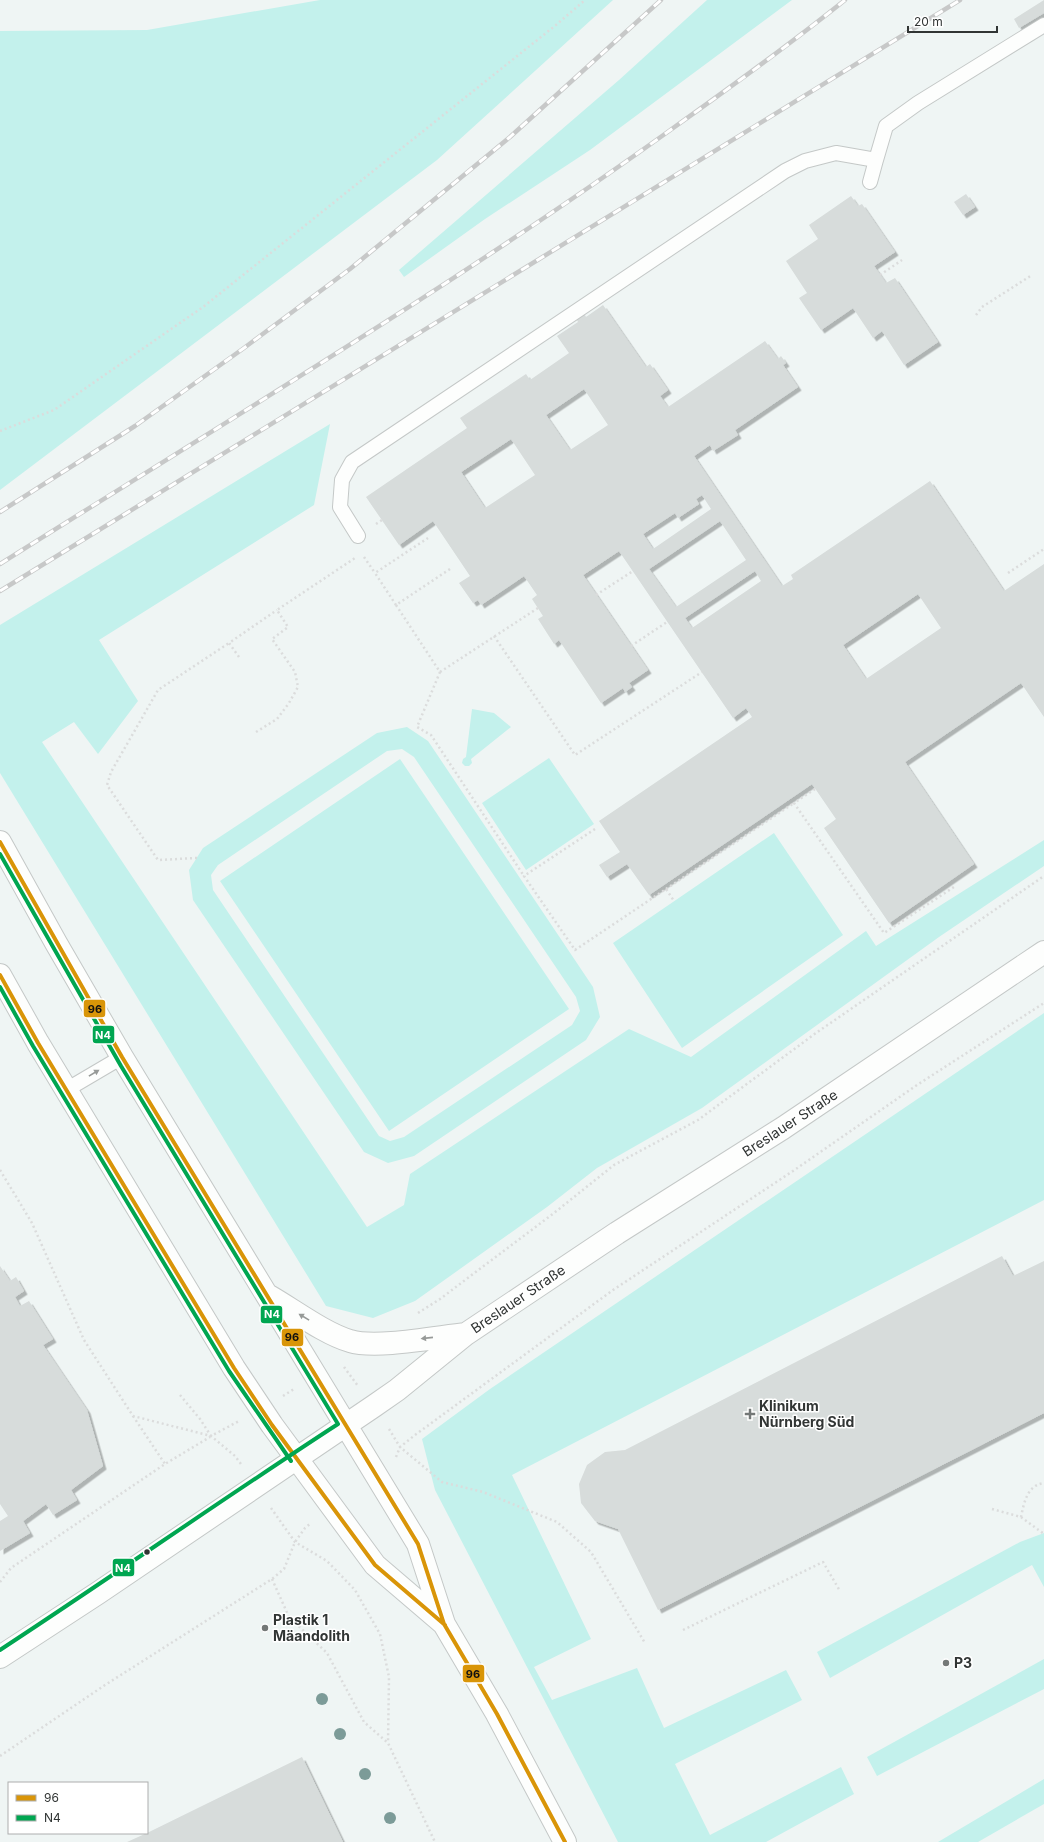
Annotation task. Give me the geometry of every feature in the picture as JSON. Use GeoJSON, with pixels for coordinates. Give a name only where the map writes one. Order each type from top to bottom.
{"type":"FeatureCollection","features":[{"type":"Feature","properties":{"kind":"main road"},"geometry":{"type":"LineString","coordinates":[[0,842],[122,1057],[418,1544],[444,1624],[497,1714],[565,1842]]}},
{"type":"Feature","properties":{"kind":"main road","name":"Breslauer Straße"},"geometry":{"type":"LineString","coordinates":[[0,1657],[98,1593],[255,1485],[346,1426],[397,1390],[466,1334],[617,1233],[783,1128],[1044,952]]}},
{"type":"Feature","properties":{"kind":"main road"},"geometry":{"type":"LineString","coordinates":[[0,975],[66,1090],[234,1368],[296,1458],[375,1565],[444,1624]]}},
{"type":"Feature","properties":{"kind":"main road"},"geometry":{"type":"LineString","coordinates":[[266,1294],[333,1334],[355,1342],[394,1342],[466,1334]]}},
{"type":"Feature","properties":{"kind":"lane"},"geometry":{"type":"LineString","coordinates":[[870,182],[886,126],[918,103],[1044,25]]}},
{"type":"Feature","properties":{"kind":"lane"},"geometry":{"type":"LineString","coordinates":[[358,536],[340,507],[342,480],[352,462],[785,171],[805,161],[836,153],[876,160]]}},
{"type":"Feature","properties":{"kind":"lane"},"geometry":{"type":"LineString","coordinates":[[66,1090],[122,1057]]}},
{"type":"Feature","properties":{"kind":"path"},"geometry":{"type":"LineString","coordinates":[[0,431],[54,410],[203,307],[585,0]]}},
{"type":"Feature","properties":{"kind":"path"},"geometry":{"type":"LineString","coordinates":[[880,275],[902,260]]}},
{"type":"Feature","properties":{"kind":"path"},"geometry":{"type":"LineString","coordinates":[[976,315],[982,307],[1032,275]]}},
{"type":"Feature","properties":{"kind":"path"},"geometry":{"type":"LineString","coordinates":[[428,538],[375,573],[440,672]]}},
{"type":"Feature","properties":{"kind":"path"},"geometry":{"type":"LineString","coordinates":[[1008,573],[1044,549]]}},
{"type":"Feature","properties":{"kind":"path"},"geometry":{"type":"LineString","coordinates":[[197,858],[158,860],[107,785],[110,772],[158,690],[362,554]]}},
{"type":"Feature","properties":{"kind":"path"},"geometry":{"type":"LineString","coordinates":[[396,605],[450,569]]}},
{"type":"Feature","properties":{"kind":"path"},"geometry":{"type":"LineString","coordinates":[[596,595],[633,570]]}},
{"type":"Feature","properties":{"kind":"path"},"geometry":{"type":"LineString","coordinates":[[538,608],[440,672],[418,726],[431,735],[575,950],[816,789]]}},
{"type":"Feature","properties":{"kind":"path"},"geometry":{"type":"LineString","coordinates":[[256,732],[278,719],[298,687],[295,672],[272,639],[288,627],[277,610]]}},
{"type":"Feature","properties":{"kind":"path"},"geometry":{"type":"LineString","coordinates":[[631,646],[667,622]]}},
{"type":"Feature","properties":{"kind":"path"},"geometry":{"type":"LineString","coordinates":[[494,636],[574,754],[702,672]]}},
{"type":"Feature","properties":{"kind":"path"},"geometry":{"type":"LineString","coordinates":[[229,643],[239,657]]}},
{"type":"Feature","properties":{"kind":"path"},"geometry":{"type":"LineString","coordinates":[[794,803],[884,933],[954,887]]}},
{"type":"Feature","properties":{"kind":"path"},"geometry":{"type":"LineString","coordinates":[[524,876],[595,829]]}},
{"type":"Feature","properties":{"kind":"path"},"geometry":{"type":"LineString","coordinates":[[440,1299],[554,1214],[614,1165],[698,1120],[816,1033],[1044,876]]}},
{"type":"Feature","properties":{"kind":"path"},"geometry":{"type":"LineString","coordinates":[[666,889],[674,901]]}},
{"type":"Feature","properties":{"kind":"path"},"geometry":{"type":"LineString","coordinates":[[377,1477],[392,1466],[400,1447],[484,1383],[613,1290],[793,1171],[917,1085],[1044,1002]]}},
{"type":"Feature","properties":{"kind":"path"},"geometry":{"type":"LineString","coordinates":[[0,1170],[32,1223],[84,1340],[165,1464]]}},
{"type":"Feature","properties":{"kind":"path"},"geometry":{"type":"LineString","coordinates":[[133,1416],[211,1436],[235,1456],[295,1542],[327,1561],[355,1590],[380,1634],[389,1677],[388,1743]]}},
{"type":"Feature","properties":{"kind":"path"},"geometry":{"type":"LineString","coordinates":[[0,1582],[11,1568],[165,1464],[211,1436]]}},
{"type":"Feature","properties":{"kind":"path"},"geometry":{"type":"LineString","coordinates":[[400,1447],[442,1482],[483,1492],[557,1522],[591,1552],[645,1643]]}},
{"type":"Feature","properties":{"kind":"path"},"geometry":{"type":"LineString","coordinates":[[1021,1517],[1026,1496],[1039,1484],[1044,1483]]}},
{"type":"Feature","properties":{"kind":"path"},"geometry":{"type":"LineString","coordinates":[[0,1756],[105,1685],[272,1579],[284,1569],[295,1542],[305,1528],[333,1508]]}},
{"type":"Feature","properties":{"kind":"path"},"geometry":{"type":"LineString","coordinates":[[992,1508],[1021,1517],[1044,1534]]}},
{"type":"Feature","properties":{"kind":"path"},"geometry":{"type":"LineString","coordinates":[[683,1630],[823,1562],[840,1591]]}},
{"type":"Feature","properties":{"kind":"path"},"geometry":{"type":"LineString","coordinates":[[272,1579],[289,1617],[327,1653],[364,1722],[388,1743],[435,1842]]}},
{"type":"Feature","properties":{"kind":"shaded area"},"geometry":{"type":"Polygon","coordinates":[[[320,0],[613,0],[437,160],[0,490],[0,31],[147,30],[320,0]]]}},
{"type":"Feature","properties":{"kind":"shaded area"},"geometry":{"type":"Polygon","coordinates":[[[707,0],[792,0],[590,150],[485,219],[404,277],[399,270],[619,80],[707,0]]]}},
{"type":"Feature","properties":{"kind":"shaded area"},"geometry":{"type":"Polygon","coordinates":[[[330,424],[314,505],[99,640],[138,701],[98,754],[74,722],[42,742],[367,1227],[404,1205],[410,1174],[629,1029],[691,1057],[866,931],[876,946],[1044,840],[1044,866],[939,937],[702,1108],[597,1168],[547,1207],[415,1301],[373,1318],[326,1306],[0,773],[0,625],[330,424]]]}},
{"type":"Feature","properties":{"kind":"shaded area"},"geometry":{"type":"Polygon","coordinates":[[[472,709],[494,713],[511,727],[471,759],[472,763],[469,766],[465,766],[462,763],[463,759],[466,757],[472,709]]]}},
{"type":"Feature","properties":{"kind":"shaded area"},"geometry":{"type":"Polygon","coordinates":[[[407,727],[428,741],[593,987],[600,1017],[586,1040],[414,1156],[388,1163],[364,1152],[193,900],[189,870],[203,848],[377,733],[407,727]],[[402,749],[387,751],[218,865],[211,875],[213,890],[379,1136],[390,1141],[404,1137],[572,1025],[580,1011],[576,997],[414,757],[402,749]]]}},
{"type":"Feature","properties":{"kind":"shaded area"},"geometry":{"type":"Polygon","coordinates":[[[549,758],[594,824],[526,870],[482,803],[549,758]]]}},
{"type":"Feature","properties":{"kind":"shaded area"},"geometry":{"type":"Polygon","coordinates":[[[400,759],[569,1009],[389,1131],[220,881],[400,759]]]}},
{"type":"Feature","properties":{"kind":"shaded area"},"geometry":{"type":"Polygon","coordinates":[[[774,833],[843,935],[682,1048],[613,943],[774,833]]]}},
{"type":"Feature","properties":{"kind":"shaded area"},"geometry":{"type":"Polygon","coordinates":[[[1044,1013],[1044,1200],[512,1475],[591,1639],[534,1667],[552,1700],[637,1668],[664,1728],[786,1670],[802,1700],[675,1764],[710,1835],[841,1767],[854,1794],[766,1842],[618,1842],[435,1490],[422,1439],[490,1389],[1044,1013]]]}},
{"type":"Feature","properties":{"kind":"shaded area"},"geometry":{"type":"Polygon","coordinates":[[[1044,1533],[1044,1587],[1032,1565],[830,1678],[817,1652],[1020,1542],[1044,1533]]]}},
{"type":"Feature","properties":{"kind":"shaded area"},"geometry":{"type":"Polygon","coordinates":[[[1044,1659],[1044,1689],[877,1776],[867,1757],[1044,1659]]]}},
{"type":"Feature","properties":{"kind":"shaded area"},"geometry":{"type":"Polygon","coordinates":[[[1044,1779],[1044,1804],[978,1842],[938,1842],[1044,1779]]]}},
{"type":"Feature","properties":{"kind":"building"},"geometry":{"type":"Polygon","coordinates":[[[1044,0],[1044,13],[1019,28],[1014,19],[1044,0]]]}},
{"type":"Feature","properties":{"kind":"building"},"geometry":{"type":"Polygon","coordinates":[[[966,194],[975,207],[963,215],[954,202],[966,194]]]}},
{"type":"Feature","properties":{"kind":"building"},"geometry":{"type":"Polygon","coordinates":[[[851,196],[858,206],[862,204],[895,252],[874,266],[886,283],[895,278],[938,342],[904,365],[882,331],[873,338],[853,308],[821,330],[799,298],[807,293],[786,261],[818,239],[809,225],[851,196]]]}},
{"type":"Feature","properties":{"kind":"building"},"geometry":{"type":"Polygon","coordinates":[[[603,305],[646,367],[650,364],[668,390],[660,396],[668,407],[765,341],[778,359],[781,356],[786,363],[783,365],[798,387],[735,430],[738,435],[713,451],[710,445],[694,456],[782,586],[793,579],[791,575],[930,481],[1004,591],[1044,564],[1044,717],[1021,683],[905,762],[974,864],[889,923],[824,828],[836,819],[812,784],[649,895],[627,864],[607,877],[599,865],[620,852],[599,821],[752,717],[746,708],[733,718],[619,551],[583,575],[648,670],[629,683],[632,687],[625,692],[623,688],[601,703],[559,640],[554,644],[538,619],[543,616],[532,599],[537,595],[524,576],[481,605],[478,600],[473,603],[459,583],[470,576],[433,521],[399,545],[366,497],[467,428],[460,418],[526,374],[530,380],[569,353],[557,336],[578,322],[576,318],[584,313],[586,317],[603,305]],[[584,389],[546,415],[570,450],[608,425],[584,389]],[[511,439],[461,472],[485,508],[535,475],[511,439]],[[702,495],[696,499],[699,504],[678,518],[675,513],[643,534],[653,549],[711,509],[702,495]],[[720,521],[649,569],[676,607],[746,560],[720,521]],[[755,571],[685,618],[692,628],[761,581],[755,571]],[[918,594],[843,645],[866,679],[941,628],[918,594]]]}},
{"type":"Feature","properties":{"kind":"building"},"geometry":{"type":"Polygon","coordinates":[[[1002,1256],[1013,1276],[1044,1261],[1044,1413],[658,1610],[618,1529],[595,1521],[581,1503],[579,1484],[587,1465],[605,1452],[625,1450],[1002,1256]]]}},
{"type":"Feature","properties":{"kind":"building"},"geometry":{"type":"Polygon","coordinates":[[[0,1266],[10,1281],[16,1277],[24,1291],[15,1297],[20,1306],[29,1301],[53,1339],[43,1345],[87,1410],[103,1466],[71,1490],[77,1500],[53,1515],[46,1504],[23,1521],[30,1533],[0,1551],[0,1521],[8,1516],[0,1504],[0,1266]]]}},
{"type":"Feature","properties":{"kind":"building"},"geometry":{"type":"Polygon","coordinates":[[[302,1757],[343,1842],[127,1842],[148,1834],[148,1833],[302,1757]]]}},
{"type":"Feature","properties":{"kind":"railway"},"geometry":{"type":"LineString","coordinates":[[0,512],[135,426],[244,348],[350,269],[510,137],[661,0]]}},
{"type":"Feature","properties":{"kind":"railway"},"geometry":{"type":"LineString","coordinates":[[0,564],[422,299],[505,244],[587,188],[780,51],[845,0]]}},
{"type":"Feature","properties":{"kind":"railway"},"geometry":{"type":"LineString","coordinates":[[0,591],[960,0]]}},
{"type":"Feature","properties":{"kind":"transit line","name":"96"},"geometry":{"type":"LineString","coordinates":[[0,842],[122,1057],[418,1544],[444,1624],[497,1714],[565,1842]]}},
{"type":"Feature","properties":{"kind":"transit line","name":"N4"},"geometry":{"type":"LineString","coordinates":[[0,854],[121,1066],[338,1424],[0,1650]]}},
{"type":"Feature","properties":{"kind":"transit line","name":"96"},"geometry":{"type":"LineString","coordinates":[[0,975],[38,1043],[234,1368],[272,1425],[375,1565],[445,1625]]}},
{"type":"Feature","properties":{"kind":"transit line","name":"N4"},"geometry":{"type":"LineString","coordinates":[[0,987],[33,1046],[229,1371],[291,1461]]}},
{"type":"Feature","properties":{"kind":"place","name":"Klinikum Nürnberg Süd"},"geometry":{"type":"Point","coordinates":[750,1414]}},
{"type":"Feature","properties":{"kind":"place","name":"Plastik 1 Mäandolith"},"geometry":{"type":"Point","coordinates":[265,1628]}},
{"type":"Feature","properties":{"kind":"place","name":"P3"},"geometry":{"type":"Point","coordinates":[946,1663]}}]}
